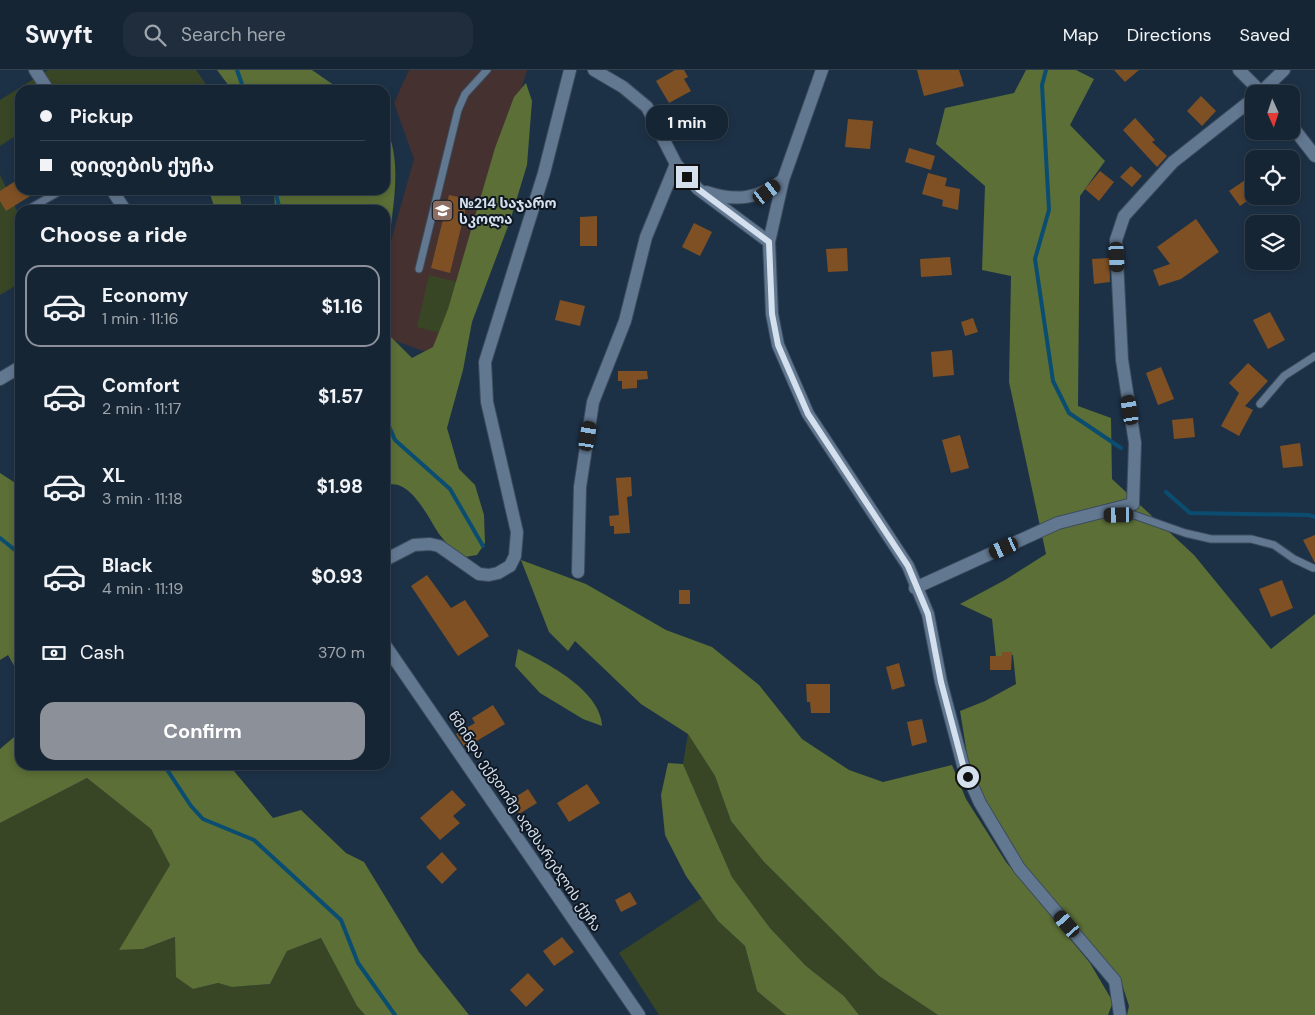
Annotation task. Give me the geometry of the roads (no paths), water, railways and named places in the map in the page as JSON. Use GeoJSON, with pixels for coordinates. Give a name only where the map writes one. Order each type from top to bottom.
{"type":"FeatureCollection","features":[{"type":"Feature","properties":{"kind":"street"},"geometry":{"type":"LineString","coordinates":[[35,70],[45,85]]}},
{"type":"Feature","properties":{"kind":"street"},"geometry":{"type":"LineString","coordinates":[[390,557],[414,545],[430,544],[439,546],[479,574],[489,575],[498,573],[510,566],[515,556],[517,532],[487,402],[485,362],[544,173],[570,70]]}},
{"type":"Feature","properties":{"kind":"street"},"geometry":{"type":"LineString","coordinates":[[594,70],[623,87],[647,107],[676,164],[698,189],[769,242]]}},
{"type":"Feature","properties":{"kind":"street"},"geometry":{"type":"LineString","coordinates":[[822,70],[783,180],[769,242],[772,314],[778,345],[808,414],[908,566],[928,614],[941,682],[963,765],[980,803],[1019,868],[1116,981],[1121,1014]]}},
{"type":"Feature","properties":{"kind":"street"},"geometry":{"type":"LineString","coordinates":[[1239,70],[1252,85]]}},
{"type":"Feature","properties":{"kind":"street"},"geometry":{"type":"LineString","coordinates":[[1268,85],[1284,70]]}},
{"type":"Feature","properties":{"kind":"street"},"geometry":{"type":"LineString","coordinates":[[916,588],[1058,523],[1133,504],[1135,443],[1122,360],[1116,240],[1124,216],[1174,162],[1245,105]]}},
{"type":"Feature","properties":{"kind":"street"},"geometry":{"type":"LineString","coordinates":[[1300,137],[1315,156]]}},
{"type":"Feature","properties":{"kind":"street"},"geometry":{"type":"LineString","coordinates":[[578,572],[580,486],[593,402],[625,321],[646,237],[676,164]]}},
{"type":"Feature","properties":{"kind":"street"},"geometry":{"type":"LineString","coordinates":[[698,189],[717,196],[742,198],[767,192],[783,180]]}},
{"type":"Feature","properties":{"kind":"street"},"geometry":{"type":"LineString","coordinates":[[0,379],[15,370]]}},
{"type":"Feature","properties":{"kind":"street","name":"წმინდა ექვთიმე აღმსარებლის ქუჩა"},"geometry":{"type":"LineString","coordinates":[[390,652],[639,1015]]}},
{"type":"Feature","properties":{"kind":"lane"},"geometry":{"type":"LineString","coordinates":[[419,268],[458,110],[465,94],[487,70]]}},
{"type":"Feature","properties":{"kind":"lane"},"geometry":{"type":"LineString","coordinates":[[36,205],[53,195]]}},
{"type":"Feature","properties":{"kind":"lane"},"geometry":{"type":"LineString","coordinates":[[1260,404],[1284,376],[1315,356]]}},
{"type":"Feature","properties":{"kind":"lane"},"geometry":{"type":"LineString","coordinates":[[1088,515],[1134,515],[1184,533],[1211,539],[1251,539],[1274,545],[1294,559],[1313,568]]}},
{"type":"Feature","properties":{"kind":"waterway"},"geometry":{"type":"LineString","coordinates":[[237,70],[242,85]]}},
{"type":"Feature","properties":{"kind":"waterway"},"geometry":{"type":"LineString","coordinates":[[1046,70],[1042,85],[1049,210],[1035,259],[1053,381],[1069,413],[1121,448]]}},
{"type":"Feature","properties":{"kind":"waterway"},"geometry":{"type":"LineString","coordinates":[[276,195],[279,205]]}},
{"type":"Feature","properties":{"kind":"waterway"},"geometry":{"type":"LineString","coordinates":[[390,428],[395,440],[450,489],[483,546]]}},
{"type":"Feature","properties":{"kind":"waterway"},"geometry":{"type":"LineString","coordinates":[[1166,492],[1190,513],[1309,515],[1315,517]]}},
{"type":"Feature","properties":{"kind":"waterway"},"geometry":{"type":"LineString","coordinates":[[0,538],[15,550]]}},
{"type":"Feature","properties":{"kind":"waterway"},"geometry":{"type":"LineString","coordinates":[[167,770],[191,806],[203,819],[254,840],[341,920],[358,963],[395,1015]]}},
{"type":"Feature","properties":{"kind":"place","name":"№214 საჯარო სკოლა"},"geometry":{"type":"Point","coordinates":[443,211]}}]}
